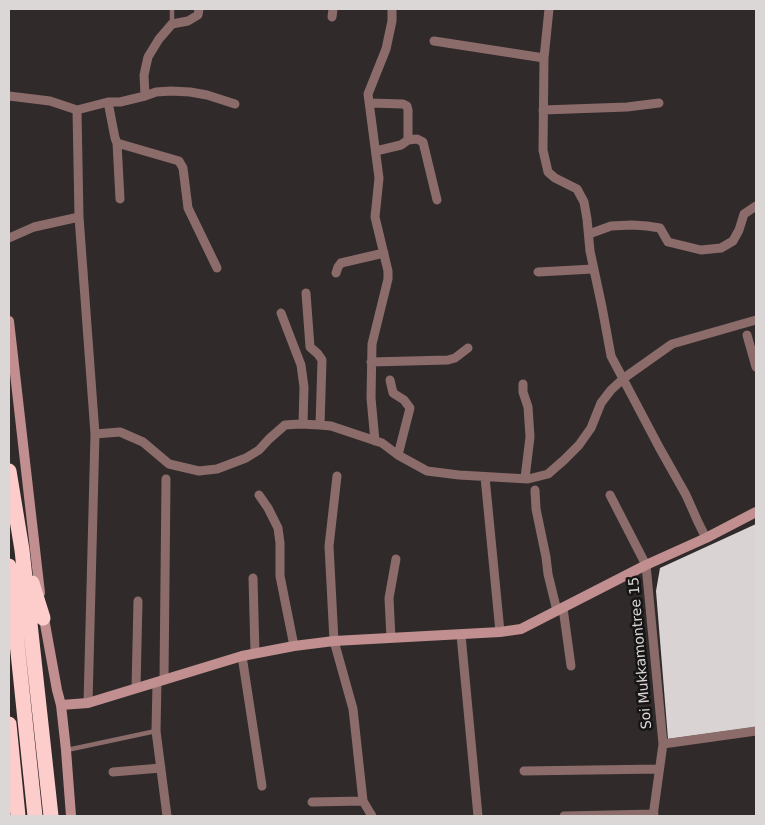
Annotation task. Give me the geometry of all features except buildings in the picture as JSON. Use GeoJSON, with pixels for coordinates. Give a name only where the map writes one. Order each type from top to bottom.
{"type":"FeatureCollection","features":[{"type":"Feature","properties":{"kind":"highway"},"geometry":{"type":"LineString","coordinates":[[9,471],[22,550],[51,816]]}},
{"type":"Feature","properties":{"kind":"highway"},"geometry":{"type":"LineString","coordinates":[[22,550],[43,618]]}},
{"type":"Feature","properties":{"kind":"highway"},"geometry":{"type":"LineString","coordinates":[[9,566],[35,816]]}},
{"type":"Feature","properties":{"kind":"highway"},"geometry":{"type":"LineString","coordinates":[[9,724],[18,816]]}},
{"type":"Feature","properties":{"kind":"street"},"geometry":{"type":"LineString","coordinates":[[145,96],[144,75],[148,57],[158,39],[172,24],[188,21],[198,15],[199,9]]}},
{"type":"Feature","properties":{"kind":"street"},"geometry":{"type":"LineString","coordinates":[[375,441],[371,398],[372,344],[388,279],[388,271],[375,217],[380,178],[368,94],[386,49],[392,21],[392,9]]}},
{"type":"Feature","properties":{"kind":"street"},"geometry":{"type":"LineString","coordinates":[[549,9],[544,58],[542,150],[548,172],[577,189],[584,202],[593,269],[612,356],[658,447],[686,494],[706,538]]}},
{"type":"Feature","properties":{"kind":"street"},"geometry":{"type":"LineString","coordinates":[[434,41],[544,58]]}},
{"type":"Feature","properties":{"kind":"street"},"geometry":{"type":"LineString","coordinates":[[9,96],[50,101],[78,110],[108,102],[120,102],[171,90],[207,95],[235,104]]}},
{"type":"Feature","properties":{"kind":"street"},"geometry":{"type":"LineString","coordinates":[[108,102],[117,143],[120,198]]}},
{"type":"Feature","properties":{"kind":"street"},"geometry":{"type":"LineString","coordinates":[[370,103],[395,103],[406,106],[408,110],[408,140]]}},
{"type":"Feature","properties":{"kind":"street"},"geometry":{"type":"LineString","coordinates":[[543,110],[627,107],[659,103]]}},
{"type":"Feature","properties":{"kind":"street"},"geometry":{"type":"LineString","coordinates":[[78,110],[80,217],[95,434],[88,703]]}},
{"type":"Feature","properties":{"kind":"street"},"geometry":{"type":"LineString","coordinates":[[376,151],[401,145],[408,140],[417,139],[423,142],[436,200]]}},
{"type":"Feature","properties":{"kind":"street"},"geometry":{"type":"LineString","coordinates":[[117,143],[179,161],[183,168],[188,208],[217,268]]}},
{"type":"Feature","properties":{"kind":"street"},"geometry":{"type":"LineString","coordinates":[[589,234],[611,226],[647,226],[660,228],[668,242],[701,250],[721,248],[732,241],[739,230],[744,214],[756,206]]}},
{"type":"Feature","properties":{"kind":"street"},"geometry":{"type":"LineString","coordinates":[[9,238],[34,227],[80,217]]}},
{"type":"Feature","properties":{"kind":"street"},"geometry":{"type":"LineString","coordinates":[[336,273],[338,266],[342,263],[384,253]]}},
{"type":"Feature","properties":{"kind":"street"},"geometry":{"type":"LineString","coordinates":[[538,272],[593,269]]}},
{"type":"Feature","properties":{"kind":"street"},"geometry":{"type":"LineString","coordinates":[[306,293],[310,347],[322,360],[320,425]]}},
{"type":"Feature","properties":{"kind":"street"},"geometry":{"type":"LineString","coordinates":[[281,313],[301,365],[304,387],[303,424]]}},
{"type":"Feature","properties":{"kind":"street"},"geometry":{"type":"LineString","coordinates":[[95,434],[120,432],[144,442],[169,464],[199,471],[217,469],[246,458],[259,450],[286,425],[331,426],[382,443],[398,455],[427,471],[528,479],[548,474],[579,445],[591,428],[601,403],[624,378],[672,344],[756,320]]}},
{"type":"Feature","properties":{"kind":"street"},"geometry":{"type":"LineString","coordinates":[[9,321],[43,618],[61,704],[71,816]]}},
{"type":"Feature","properties":{"kind":"street"},"geometry":{"type":"LineString","coordinates":[[748,335],[756,367]]}},
{"type":"Feature","properties":{"kind":"street"},"geometry":{"type":"LineString","coordinates":[[371,362],[448,360],[455,358],[468,348]]}},
{"type":"Feature","properties":{"kind":"street"},"geometry":{"type":"LineString","coordinates":[[390,380],[393,393],[404,400],[410,408],[398,455]]}},
{"type":"Feature","properties":{"kind":"street"},"geometry":{"type":"LineString","coordinates":[[523,384],[523,392],[528,407],[530,437],[525,478]]}},
{"type":"Feature","properties":{"kind":"street"},"geometry":{"type":"LineString","coordinates":[[337,476],[329,546],[334,641],[353,709],[363,801],[372,816]]}},
{"type":"Feature","properties":{"kind":"street"},"geometry":{"type":"LineString","coordinates":[[485,477],[500,632]]}},
{"type":"Feature","properties":{"kind":"street"},"geometry":{"type":"LineString","coordinates":[[166,479],[161,681],[156,731],[167,816]]}},
{"type":"Feature","properties":{"kind":"street"},"geometry":{"type":"LineString","coordinates":[[534,490],[548,574],[560,609],[571,666]]}},
{"type":"Feature","properties":{"kind":"street"},"geometry":{"type":"LineString","coordinates":[[259,495],[278,528],[280,576],[294,646]]}},
{"type":"Feature","properties":{"kind":"street","name":"Soi Mukkamontree 15"},"geometry":{"type":"LineString","coordinates":[[610,495],[646,565],[663,744],[653,815]]}},
{"type":"Feature","properties":{"kind":"street"},"geometry":{"type":"LineString","coordinates":[[61,704],[88,703],[242,656],[294,646],[334,641],[461,635],[521,629],[646,565],[706,538],[756,512]]}},
{"type":"Feature","properties":{"kind":"street"},"geometry":{"type":"LineString","coordinates":[[390,638],[389,598],[396,559]]}},
{"type":"Feature","properties":{"kind":"street"},"geometry":{"type":"LineString","coordinates":[[252,578],[255,653]]}},
{"type":"Feature","properties":{"kind":"street"},"geometry":{"type":"LineString","coordinates":[[136,688],[138,600]]}},
{"type":"Feature","properties":{"kind":"street"},"geometry":{"type":"LineString","coordinates":[[461,635],[478,816]]}},
{"type":"Feature","properties":{"kind":"street"},"geometry":{"type":"LineString","coordinates":[[242,656],[262,786]]}},
{"type":"Feature","properties":{"kind":"street"},"geometry":{"type":"LineString","coordinates":[[663,744],[756,731]]}},
{"type":"Feature","properties":{"kind":"street"},"geometry":{"type":"LineString","coordinates":[[113,772],[161,768]]}},
{"type":"Feature","properties":{"kind":"street"},"geometry":{"type":"LineString","coordinates":[[524,771],[659,769]]}},
{"type":"Feature","properties":{"kind":"street"},"geometry":{"type":"LineString","coordinates":[[312,802],[363,801]]}},
{"type":"Feature","properties":{"kind":"street"},"geometry":{"type":"LineString","coordinates":[[564,816],[653,815]]}},
{"type":"Feature","properties":{"kind":"lane"},"geometry":{"type":"LineString","coordinates":[[172,9],[172,24]]}},
{"type":"Feature","properties":{"kind":"lane"},"geometry":{"type":"LineString","coordinates":[[66,750],[156,731]]}}]}
